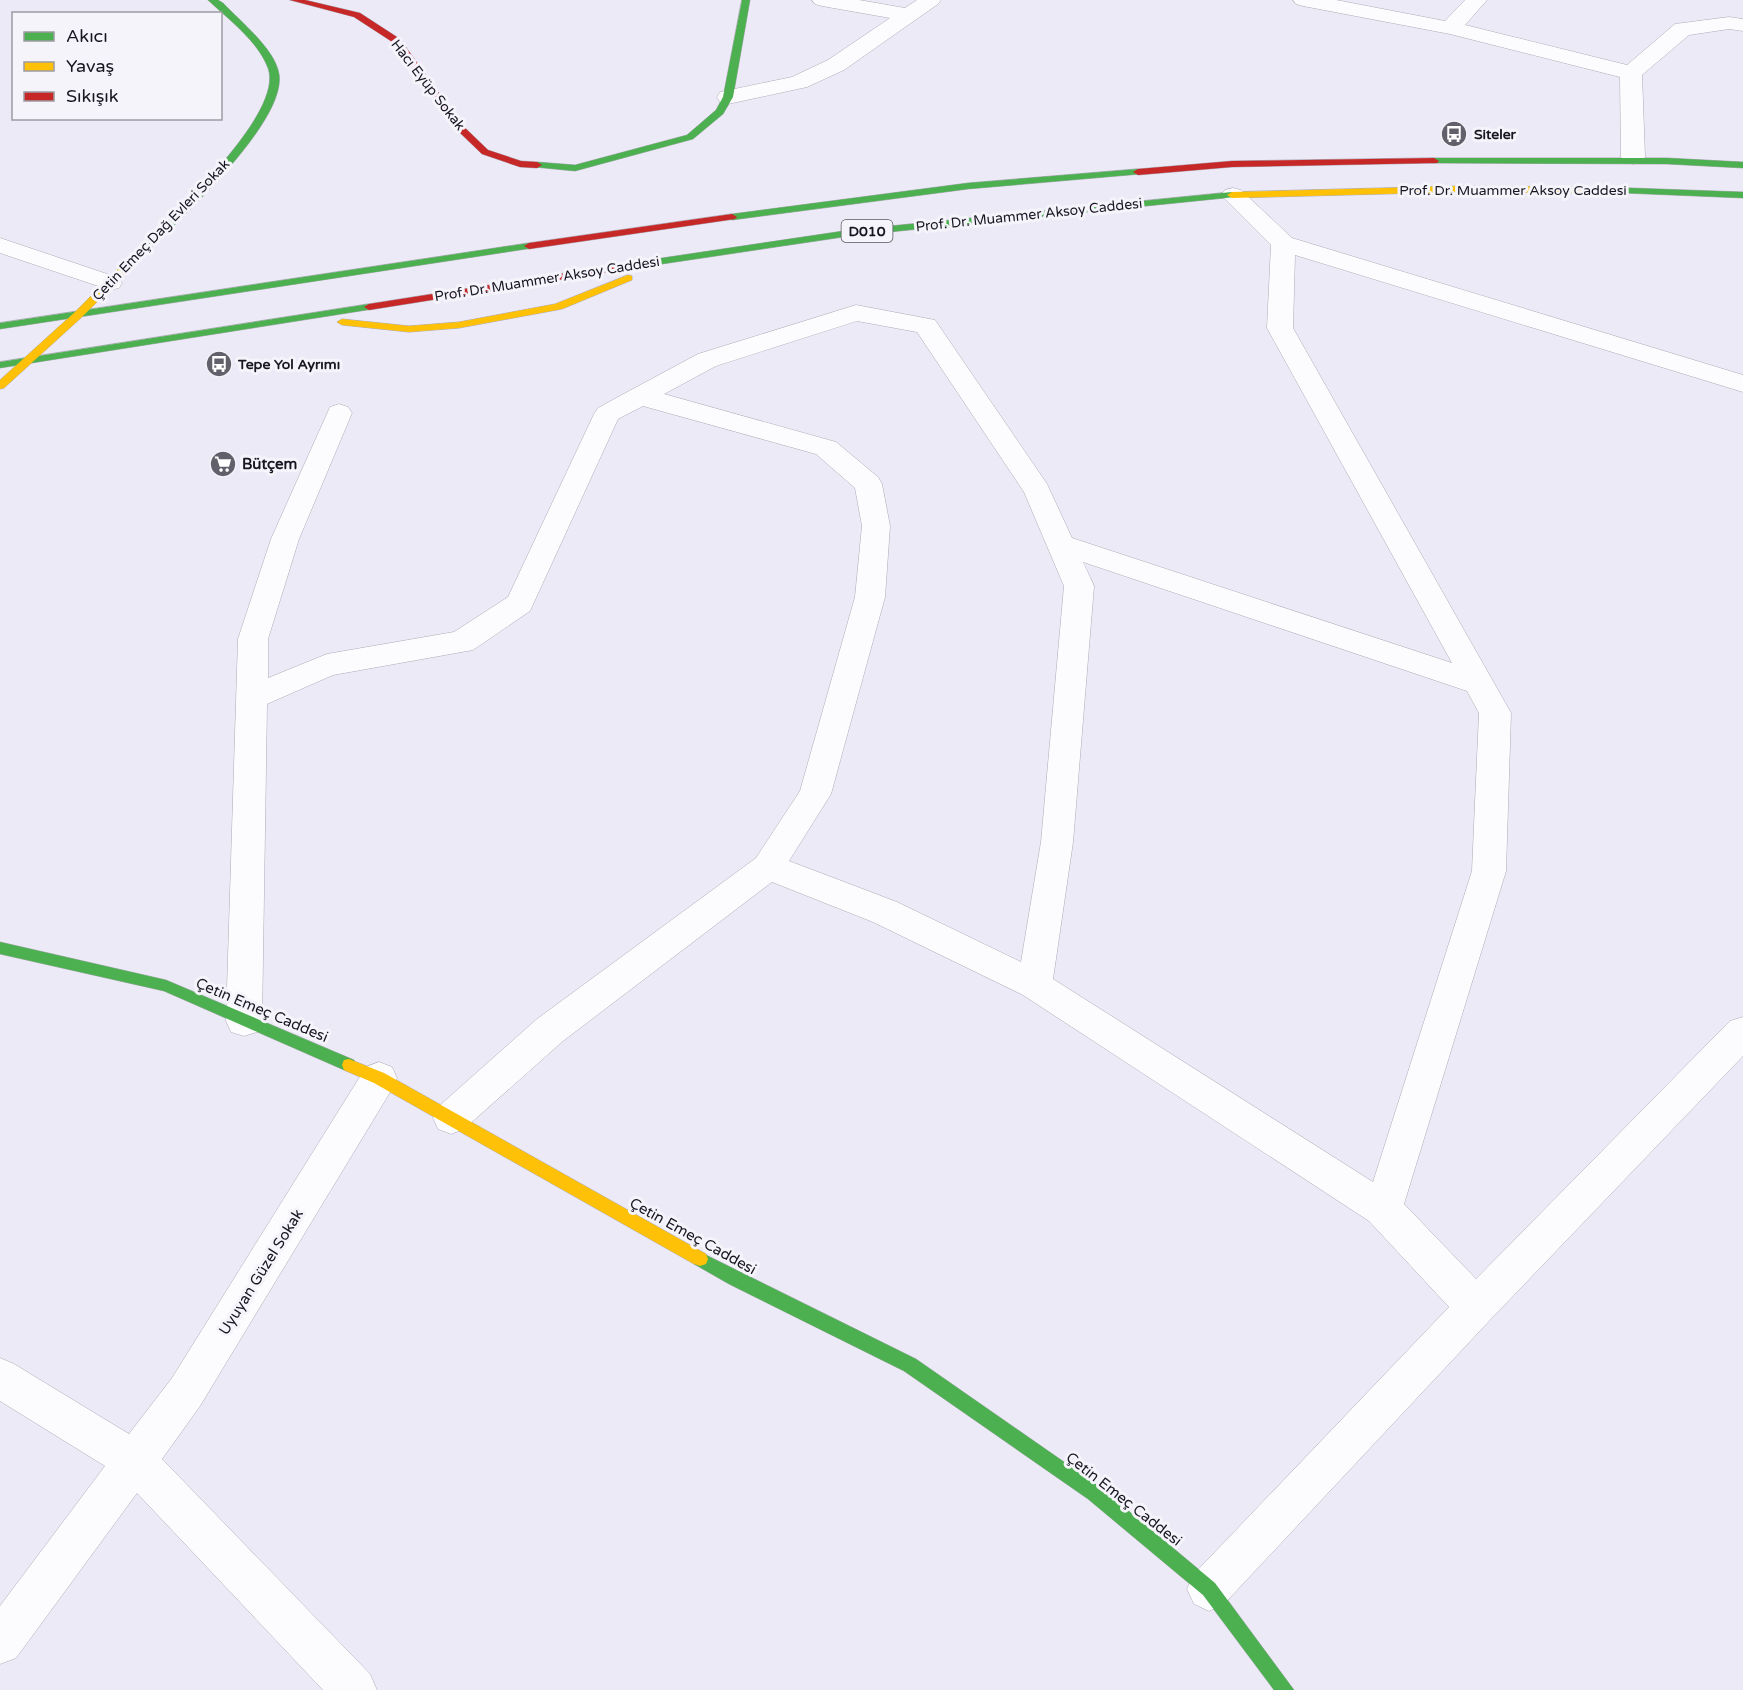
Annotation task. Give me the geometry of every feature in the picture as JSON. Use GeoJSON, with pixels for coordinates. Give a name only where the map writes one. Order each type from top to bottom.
{"type":"FeatureCollection","features":[{"type":"Feature","properties":{"kind":"main road","name":"Çetin Emeç Dağ Evleri Sokak"},"geometry":{"type":"LineString","coordinates":[[79,314],[225,168],[270,103],[276,78],[271,61],[220,5],[212,0]]}},
{"type":"Feature","properties":{"kind":"main road","name":"Hacı Eyüp Sokak"},"geometry":{"type":"LineString","coordinates":[[294,0],[357,15],[397,41],[458,126],[485,152],[520,164],[575,168],[690,137],[720,112],[728,98],[746,0]]}},
{"type":"Feature","properties":{"kind":"main road"},"geometry":{"type":"LineString","coordinates":[[1540,147],[1667,161]]}},
{"type":"Feature","properties":{"kind":"main road"},"geometry":{"type":"LineString","coordinates":[[1232,164],[1322,148]]}},
{"type":"Feature","properties":{"kind":"main road","name":"Prof. Dr. Muammer Aksoy Caddesi"},"geometry":{"type":"LineString","coordinates":[[0,326],[591,237],[968,186],[1232,164],[1667,161],[1743,165]]}},
{"type":"Feature","properties":{"kind":"main road","name":"Prof. Dr. Muammer Aksoy Caddesi"},"geometry":{"type":"LineString","coordinates":[[0,365],[673,259],[850,233],[997,217],[1233,195],[1283,193],[1460,189],[1743,195]]}},
{"type":"Feature","properties":{"kind":"main road"},"geometry":{"type":"LineString","coordinates":[[1530,204],[1576,203],[1684,192]]}},
{"type":"Feature","properties":{"kind":"main road"},"geometry":{"type":"LineString","coordinates":[[1283,193],[1334,202],[1426,204]]}},
{"type":"Feature","properties":{"kind":"main road"},"geometry":{"type":"LineString","coordinates":[[505,235],[591,237]]}},
{"type":"Feature","properties":{"kind":"main road"},"geometry":{"type":"LineString","coordinates":[[292,318],[408,329],[459,325],[558,307],[673,259]]}},
{"type":"Feature","properties":{"kind":"main road"},"geometry":{"type":"LineString","coordinates":[[220,293],[280,269]]}},
{"type":"Feature","properties":{"kind":"main road"},"geometry":{"type":"LineString","coordinates":[[0,386],[79,314]]}},
{"type":"Feature","properties":{"kind":"main road","name":"Çetin Emeç Caddesi"},"geometry":{"type":"LineString","coordinates":[[0,948],[166,986],[379,1078],[735,1279],[910,1365],[1094,1493],[1209,1589],[1285,1690]]}},
{"type":"Feature","properties":{"kind":"street"},"geometry":{"type":"LineString","coordinates":[[822,0],[909,15]]}},
{"type":"Feature","properties":{"kind":"street"},"geometry":{"type":"LineString","coordinates":[[728,98],[799,82],[836,65],[931,0]]}},
{"type":"Feature","properties":{"kind":"street"},"geometry":{"type":"LineString","coordinates":[[1303,0],[1450,28],[1631,73]]}},
{"type":"Feature","properties":{"kind":"street"},"geometry":{"type":"LineString","coordinates":[[1450,28],[1477,0]]}},
{"type":"Feature","properties":{"kind":"street"},"geometry":{"type":"LineString","coordinates":[[1631,73],[1683,29],[1730,23],[1743,25]]}},
{"type":"Feature","properties":{"kind":"street"},"geometry":{"type":"LineString","coordinates":[[1631,73],[1633,157]]}},
{"type":"Feature","properties":{"kind":"street"},"geometry":{"type":"LineString","coordinates":[[1233,195],[1283,243],[1743,384]]}},
{"type":"Feature","properties":{"kind":"street"},"geometry":{"type":"LineString","coordinates":[[1283,243],[1280,328],[1494,713],[1489,872],[1383,1209]]}},
{"type":"Feature","properties":{"kind":"street"},"geometry":{"type":"LineString","coordinates":[[0,245],[110,283]]}},
{"type":"Feature","properties":{"kind":"street"},"geometry":{"type":"LineString","coordinates":[[252,698],[327,665],[462,642],[520,604],[607,414],[707,360],[856,313],[926,326],[1036,491],[1079,586],[1057,842],[1035,985]]}},
{"type":"Feature","properties":{"kind":"street"},"geometry":{"type":"LineString","coordinates":[[451,1118],[550,1029],[768,867],[815,794],[870,597],[876,526],[868,484],[826,448],[640,396]]}},
{"type":"Feature","properties":{"kind":"street"},"geometry":{"type":"LineString","coordinates":[[244,1021],[253,639],[285,539],[339,413]]}},
{"type":"Feature","properties":{"kind":"street"},"geometry":{"type":"LineString","coordinates":[[1060,544],[1478,683]]}},
{"type":"Feature","properties":{"kind":"street"},"geometry":{"type":"LineString","coordinates":[[768,867],[885,912],[1035,985],[1383,1209],[1476,1307]]}},
{"type":"Feature","properties":{"kind":"street"},"geometry":{"type":"LineString","coordinates":[[1209,1589],[1476,1307],[1743,1032]]}},
{"type":"Feature","properties":{"kind":"street","name":"Uyuyan Güzel Sokak"},"geometry":{"type":"LineString","coordinates":[[0,1642],[186,1392],[379,1078]]}},
{"type":"Feature","properties":{"kind":"street"},"geometry":{"type":"LineString","coordinates":[[0,1378],[135,1461],[354,1690]]}},
{"type":"Feature","properties":{"kind":"traffic: fast"},"geometry":{"type":"LineString","coordinates":[[145,248],[224,167],[262,117],[273,95],[275,76],[267,58],[244,29],[212,0]]}},
{"type":"Feature","properties":{"kind":"traffic: fast"},"geometry":{"type":"LineString","coordinates":[[537,165],[575,168],[690,137],[720,112],[728,97],[746,0]]}},
{"type":"Feature","properties":{"kind":"traffic: fast"},"geometry":{"type":"LineString","coordinates":[[1434,161],[1667,161],[1743,165]]}},
{"type":"Feature","properties":{"kind":"traffic: fast"},"geometry":{"type":"LineString","coordinates":[[732,217],[968,186],[1138,172]]}},
{"type":"Feature","properties":{"kind":"traffic: fast"},"geometry":{"type":"LineString","coordinates":[[1603,190],[1743,195]]}},
{"type":"Feature","properties":{"kind":"traffic: fast"},"geometry":{"type":"LineString","coordinates":[[642,264],[850,233],[1232,195]]}},
{"type":"Feature","properties":{"kind":"traffic: fast"},"geometry":{"type":"LineString","coordinates":[[0,326],[529,246]]}},
{"type":"Feature","properties":{"kind":"traffic: fast"},"geometry":{"type":"LineString","coordinates":[[0,365],[369,307]]}},
{"type":"Feature","properties":{"kind":"traffic: fast"},"geometry":{"type":"LineString","coordinates":[[0,948],[166,986],[349,1065]]}},
{"type":"Feature","properties":{"kind":"traffic: fast"},"geometry":{"type":"LineString","coordinates":[[700,1259],[735,1279],[910,1365],[1094,1493],[1209,1589],[1285,1690]]}},
{"type":"Feature","properties":{"kind":"traffic: slow"},"geometry":{"type":"LineString","coordinates":[[1232,195],[1460,189],[1603,190]]}},
{"type":"Feature","properties":{"kind":"traffic: slow"},"geometry":{"type":"LineString","coordinates":[[0,386],[79,314],[145,248]]}},
{"type":"Feature","properties":{"kind":"traffic: slow"},"geometry":{"type":"LineString","coordinates":[[342,322],[409,329],[459,325],[558,307],[628,278]]}},
{"type":"Feature","properties":{"kind":"traffic: slow"},"geometry":{"type":"LineString","coordinates":[[349,1065],[379,1078],[700,1259]]}},
{"type":"Feature","properties":{"kind":"traffic: jam"},"geometry":{"type":"LineString","coordinates":[[294,0],[357,15],[397,41],[458,126],[485,152],[520,164],[537,165]]}},
{"type":"Feature","properties":{"kind":"traffic: jam"},"geometry":{"type":"LineString","coordinates":[[1138,172],[1232,164],[1434,161]]}},
{"type":"Feature","properties":{"kind":"traffic: jam"},"geometry":{"type":"LineString","coordinates":[[529,246],[732,217]]}},
{"type":"Feature","properties":{"kind":"traffic: jam"},"geometry":{"type":"LineString","coordinates":[[369,307],[642,264]]}},
{"type":"Feature","properties":{"kind":"place","name":"Siteler"},"geometry":{"type":"Point","coordinates":[1454,134]}},
{"type":"Feature","properties":{"kind":"place","name":"Tepe Yol Ayrımı"},"geometry":{"type":"Point","coordinates":[219,364]}},
{"type":"Feature","properties":{"kind":"place","name":"Bütçem"},"geometry":{"type":"Point","coordinates":[223,464]}}]}
